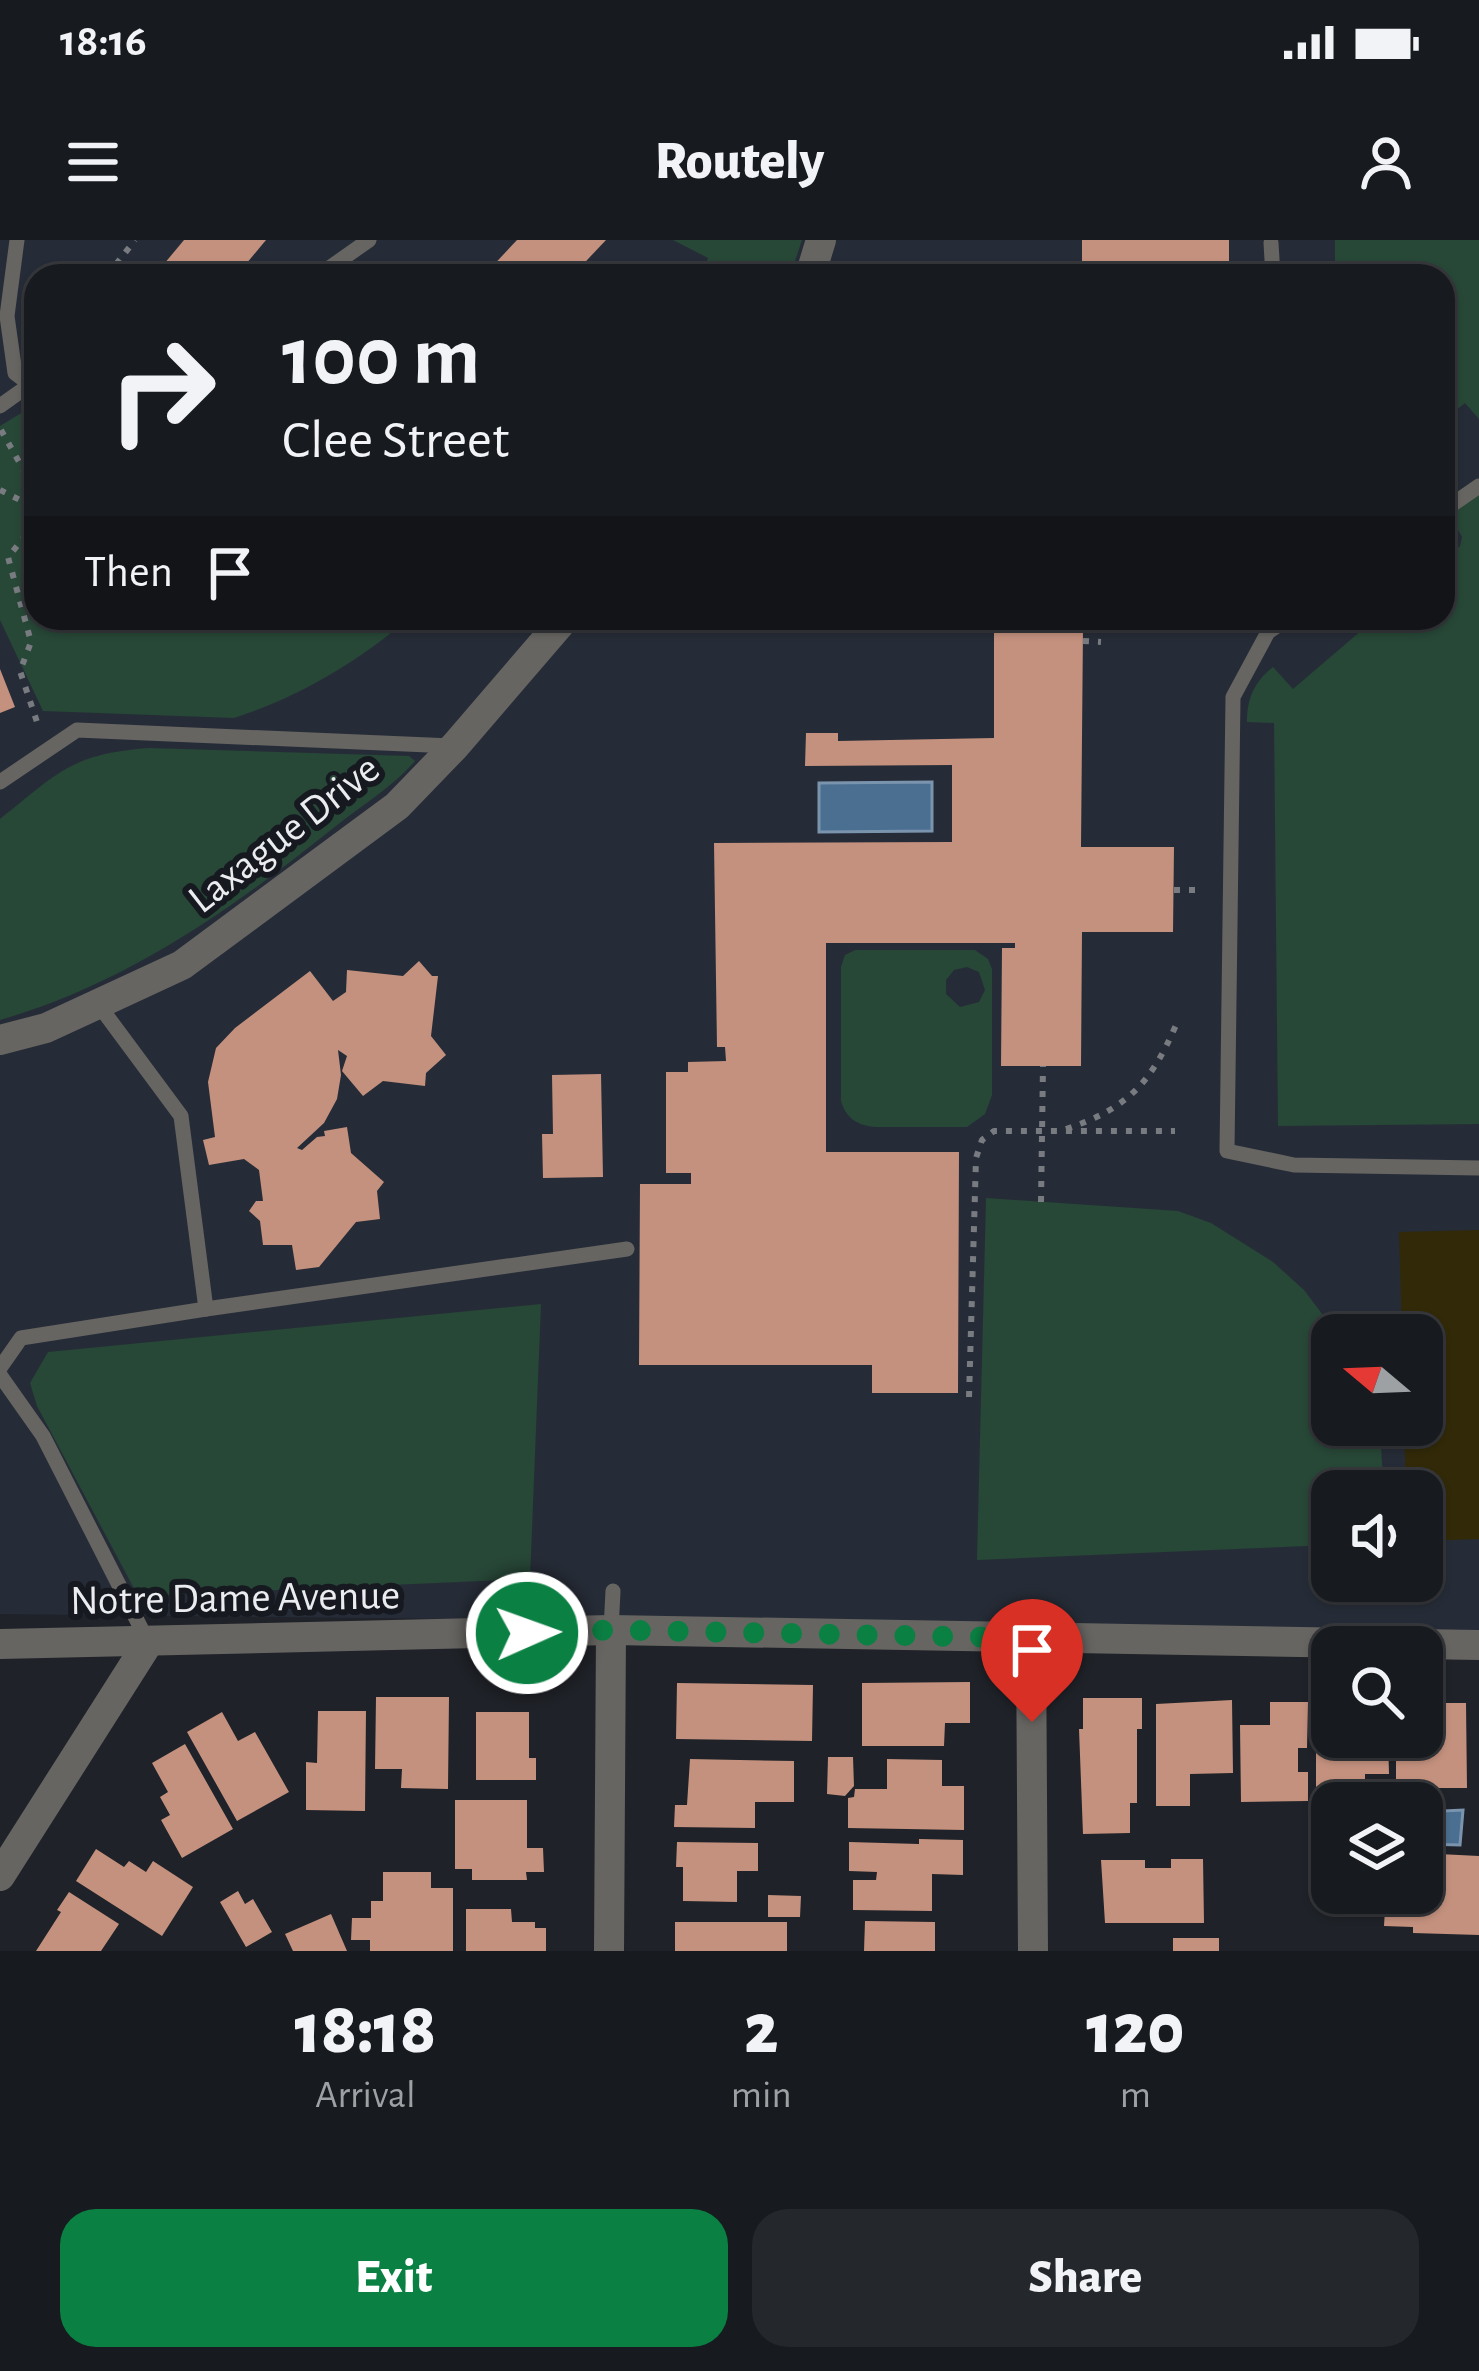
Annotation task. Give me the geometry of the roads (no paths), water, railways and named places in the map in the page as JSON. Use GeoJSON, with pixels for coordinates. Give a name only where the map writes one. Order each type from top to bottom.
{"type":"FeatureCollection","features":[{"type":"Feature","properties":{"kind":"street","name":"Laxague Drive"},"geometry":{"type":"LineString","coordinates":[[0,1040],[46,1028],[182,965],[397,806],[555,630]]}},
{"type":"Feature","properties":{"kind":"street","name":"Notre Dame Avenue"},"geometry":{"type":"LineString","coordinates":[[0,1644],[611,1630],[1479,1645]]}},
{"type":"Feature","properties":{"kind":"street"},"geometry":{"type":"LineString","coordinates":[[609,1951],[611,1630]]}},
{"type":"Feature","properties":{"kind":"street"},"geometry":{"type":"LineString","coordinates":[[1031,1638],[1033,1951]]}},
{"type":"Feature","properties":{"kind":"street"},"geometry":{"type":"LineString","coordinates":[[0,1876],[148,1643]]}},
{"type":"Feature","properties":{"kind":"lane"},"geometry":{"type":"LineString","coordinates":[[17,240],[3,317],[15,373],[24,381]]}},
{"type":"Feature","properties":{"kind":"lane"},"geometry":{"type":"LineString","coordinates":[[336,264],[369,240]]}},
{"type":"Feature","properties":{"kind":"lane"},"geometry":{"type":"LineString","coordinates":[[1271,630],[1234,697],[1227,1151],[1294,1166],[1479,1168]]}},
{"type":"Feature","properties":{"kind":"lane"},"geometry":{"type":"LineString","coordinates":[[0,782],[77,730],[454,746]]}},
{"type":"Feature","properties":{"kind":"lane"},"geometry":{"type":"LineString","coordinates":[[98,1004],[181,1116],[206,1310]]}},
{"type":"Feature","properties":{"kind":"lane"},"geometry":{"type":"LineString","coordinates":[[148,1643],[43,1436],[0,1371],[21,1338],[627,1249]]}},
{"type":"Feature","properties":{"kind":"lane"},"geometry":{"type":"LineString","coordinates":[[611,1630],[613,1591]]}},
{"type":"Feature","properties":{"kind":"water"},"geometry":{"type":"Polygon","coordinates":[[[932,782],[932,831],[819,832],[819,783],[932,782]]]}},
{"type":"Feature","properties":{"kind":"water"},"geometry":{"type":"Polygon","coordinates":[[[1463,1810],[1460,1845],[1443,1845],[1443,1811],[1463,1810]]]}}]}
